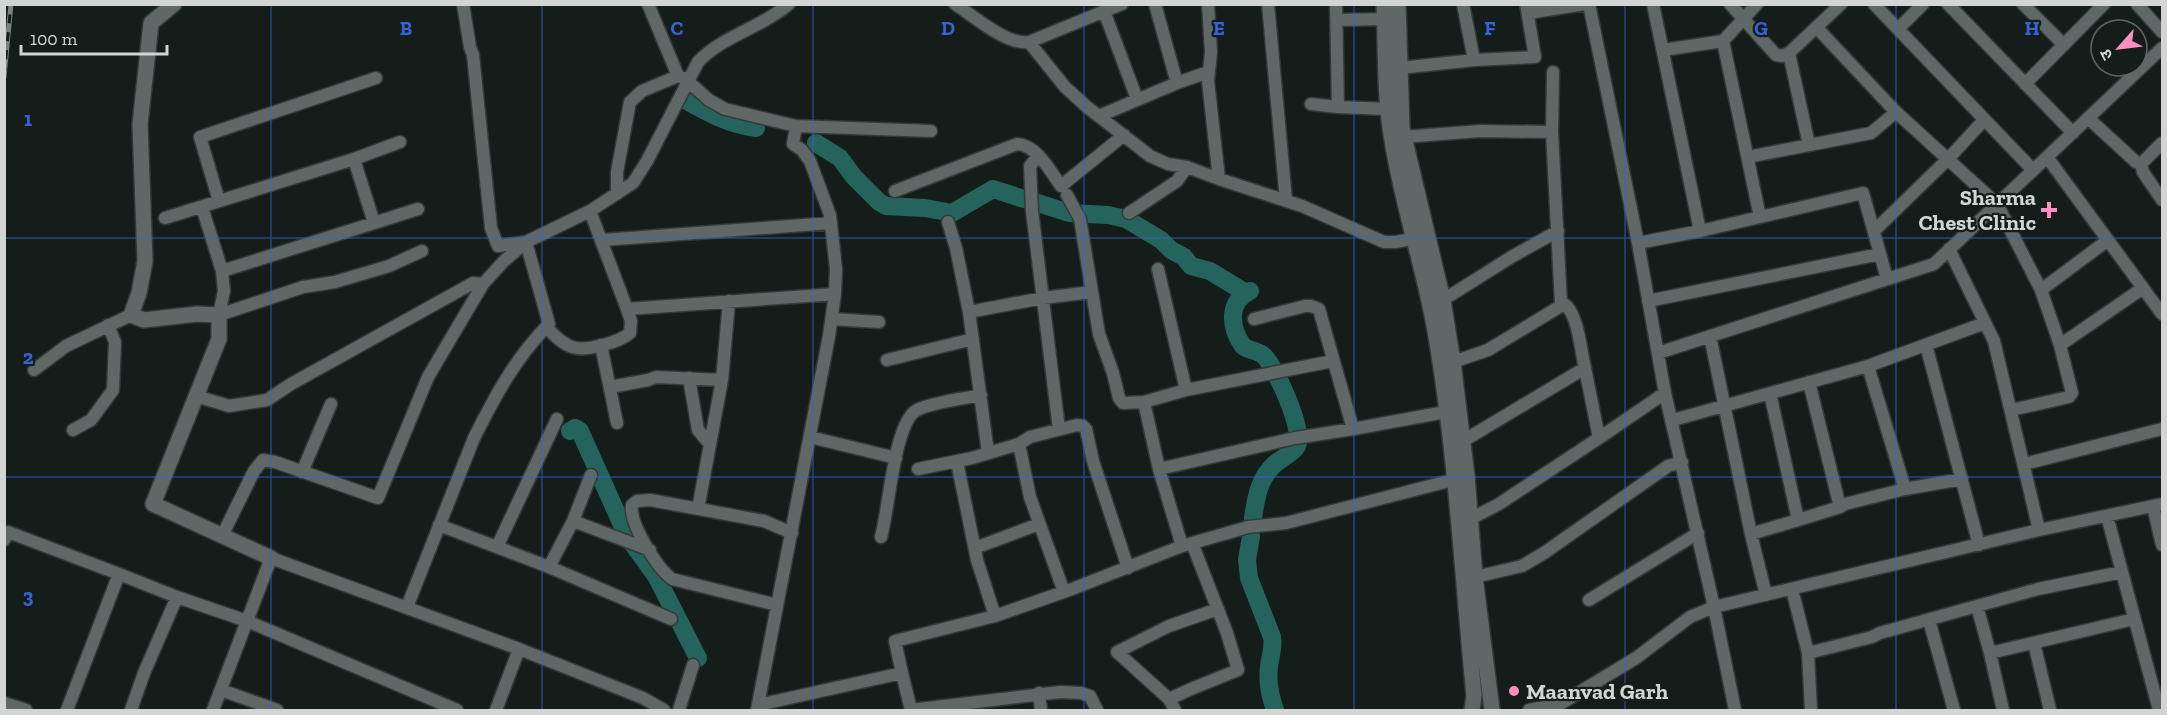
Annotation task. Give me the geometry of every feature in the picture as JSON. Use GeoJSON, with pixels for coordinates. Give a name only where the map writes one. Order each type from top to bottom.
{"type":"FeatureCollection","features":[{"type":"Feature","properties":{"kind":"street"},"geometry":{"type":"LineString","coordinates":[[131,315],[139,293],[145,261],[140,124],[151,23],[174,4]]}},
{"type":"Feature","properties":{"kind":"street"},"geometry":{"type":"LineString","coordinates":[[463,4],[473,54],[491,228],[498,246],[526,242]]}},
{"type":"Feature","properties":{"kind":"street"},"geometry":{"type":"LineString","coordinates":[[648,4],[683,79],[724,109],[796,126],[931,131]]}},
{"type":"Feature","properties":{"kind":"street"},"geometry":{"type":"LineString","coordinates":[[222,536],[254,471],[263,460],[275,462],[378,498],[428,377],[483,284],[526,242],[590,211],[638,178],[683,79],[711,50],[731,37],[775,16],[789,4]]}},
{"type":"Feature","properties":{"kind":"street"},"geometry":{"type":"LineString","coordinates":[[955,4],[1010,40],[1018,42],[1029,42],[1122,4]]}},
{"type":"Feature","properties":{"kind":"street"},"geometry":{"type":"LineString","coordinates":[[1155,4],[1177,83]]}},
{"type":"Feature","properties":{"kind":"street"},"geometry":{"type":"LineString","coordinates":[[1208,4],[1211,52],[1208,72],[1219,179]]}},
{"type":"Feature","properties":{"kind":"street"},"geometry":{"type":"LineString","coordinates":[[1268,4],[1286,200]]}},
{"type":"Feature","properties":{"kind":"street"},"geometry":{"type":"LineString","coordinates":[[1336,4],[1338,107]]}},
{"type":"Feature","properties":{"kind":"street"},"geometry":{"type":"LineString","coordinates":[[1398,4],[1403,136],[1434,322],[1453,410],[1463,441],[1475,577],[1492,711]]}},
{"type":"Feature","properties":{"kind":"street"},"geometry":{"type":"LineString","coordinates":[[1463,4],[1474,60]]}},
{"type":"Feature","properties":{"kind":"street"},"geometry":{"type":"LineString","coordinates":[[1400,68],[1474,60],[1535,57],[1527,9],[1587,4],[1638,243],[1665,393],[1698,533],[1735,711]]}},
{"type":"Feature","properties":{"kind":"street"},"geometry":{"type":"LineString","coordinates":[[1653,4],[1700,231]]}},
{"type":"Feature","properties":{"kind":"street"},"geometry":{"type":"LineString","coordinates":[[1730,4],[1776,55],[1782,56],[1789,53],[1841,4]]}},
{"type":"Feature","properties":{"kind":"street"},"geometry":{"type":"LineString","coordinates":[[1663,51],[1723,40],[1757,4]]}},
{"type":"Feature","properties":{"kind":"street"},"geometry":{"type":"LineString","coordinates":[[1874,4],[2033,170]]}},
{"type":"Feature","properties":{"kind":"street"},"geometry":{"type":"LineString","coordinates":[[1898,29],[1923,4]]}},
{"type":"Feature","properties":{"kind":"street"},"geometry":{"type":"LineString","coordinates":[[1948,4],[2073,133]]}},
{"type":"Feature","properties":{"kind":"street"},"geometry":{"type":"LineString","coordinates":[[2023,4],[2064,45]]}},
{"type":"Feature","properties":{"kind":"street"},"geometry":{"type":"LineString","coordinates":[[2025,84],[2104,4]]}},
{"type":"Feature","properties":{"kind":"street"},"geometry":{"type":"LineString","coordinates":[[2137,4],[2163,32]]}},
{"type":"Feature","properties":{"kind":"street"},"geometry":{"type":"LineString","coordinates":[[1104,11],[1137,99]]}},
{"type":"Feature","properties":{"kind":"street"},"geometry":{"type":"LineString","coordinates":[[1337,20],[1384,12],[1388,110],[1394,151],[1443,300],[1453,363],[1453,480],[1474,696],[1472,711]]}},
{"type":"Feature","properties":{"kind":"street"},"geometry":{"type":"LineString","coordinates":[[1817,28],[1896,112],[1997,204],[2041,290],[2060,345],[2072,393],[2069,397],[2011,410]]}},
{"type":"Feature","properties":{"kind":"street"},"geometry":{"type":"LineString","coordinates":[[1723,40],[1760,217]]}},
{"type":"Feature","properties":{"kind":"street"},"geometry":{"type":"LineString","coordinates":[[1029,42],[1065,87],[1099,116],[1160,161],[1187,166],[1219,179],[1286,200],[1342,222],[1384,242],[1421,237]]}},
{"type":"Feature","properties":{"kind":"street"},"geometry":{"type":"LineString","coordinates":[[1658,353],[1934,264],[2163,48]]}},
{"type":"Feature","properties":{"kind":"street"},"geometry":{"type":"LineString","coordinates":[[1789,53],[1809,145]]}},
{"type":"Feature","properties":{"kind":"street"},"geometry":{"type":"LineString","coordinates":[[1099,116],[1208,72]]}},
{"type":"Feature","properties":{"kind":"street"},"geometry":{"type":"LineString","coordinates":[[1553,72],[1552,132],[1561,304]]}},
{"type":"Feature","properties":{"kind":"street"},"geometry":{"type":"LineString","coordinates":[[219,201],[200,137],[376,78]]}},
{"type":"Feature","properties":{"kind":"street"},"geometry":{"type":"LineString","coordinates":[[617,194],[617,172],[630,102],[642,92],[683,79]]}},
{"type":"Feature","properties":{"kind":"street"},"geometry":{"type":"LineString","coordinates":[[1311,104],[1388,110]]}},
{"type":"Feature","properties":{"kind":"street"},"geometry":{"type":"LineString","coordinates":[[1748,157],[1871,133],[1896,112]]}},
{"type":"Feature","properties":{"kind":"street"},"geometry":{"type":"LineString","coordinates":[[2088,118],[2141,164]]}},
{"type":"Feature","properties":{"kind":"street"},"geometry":{"type":"LineString","coordinates":[[1874,231],[1948,159],[1984,120]]}},
{"type":"Feature","properties":{"kind":"street"},"geometry":{"type":"LineString","coordinates":[[796,126],[793,144],[802,150],[810,161],[831,223],[836,269],[835,294],[792,533],[757,708],[902,673]]}},
{"type":"Feature","properties":{"kind":"street"},"geometry":{"type":"LineString","coordinates":[[1403,136],[1459,132],[1552,132]]}},
{"type":"Feature","properties":{"kind":"street"},"geometry":{"type":"LineString","coordinates":[[895,191],[1011,146],[1026,145],[1038,156],[1061,186],[1124,135]]}},
{"type":"Feature","properties":{"kind":"street"},"geometry":{"type":"LineString","coordinates":[[165,218],[354,159],[400,142]]}},
{"type":"Feature","properties":{"kind":"street"},"geometry":{"type":"LineString","coordinates":[[2141,164],[2163,143]]}},
{"type":"Feature","properties":{"kind":"street"},"geometry":{"type":"LineString","coordinates":[[1038,156],[1029,169],[1032,211],[1059,429]]}},
{"type":"Feature","properties":{"kind":"street"},"geometry":{"type":"LineString","coordinates":[[2047,156],[2163,314]]}},
{"type":"Feature","properties":{"kind":"street"},"geometry":{"type":"LineString","coordinates":[[354,159],[374,223]]}},
{"type":"Feature","properties":{"kind":"street"},"geometry":{"type":"LineString","coordinates":[[2141,164],[2143,172],[2163,200]]}},
{"type":"Feature","properties":{"kind":"street"},"geometry":{"type":"LineString","coordinates":[[1129,213],[1177,181],[1187,166]]}},
{"type":"Feature","properties":{"kind":"street"},"geometry":{"type":"LineString","coordinates":[[1638,243],[1863,194],[1887,279]]}},
{"type":"Feature","properties":{"kind":"street"},"geometry":{"type":"LineString","coordinates":[[1067,195],[1078,215],[1099,334],[1120,401],[1128,404],[1144,402],[1185,390],[1333,361]]}},
{"type":"Feature","properties":{"kind":"street"},"geometry":{"type":"LineString","coordinates":[[202,207],[222,271],[224,291],[219,315],[219,339],[153,504],[271,558],[519,649],[643,698],[664,711]]}},
{"type":"Feature","properties":{"kind":"street"},"geometry":{"type":"LineString","coordinates":[[222,271],[418,208]]}},
{"type":"Feature","properties":{"kind":"street"},"geometry":{"type":"LineString","coordinates":[[546,327],[572,347],[583,348],[601,345],[630,333],[631,321],[603,240],[590,211]]}},
{"type":"Feature","properties":{"kind":"street"},"geometry":{"type":"LineString","coordinates":[[948,222],[956,248],[969,312],[988,453]]}},
{"type":"Feature","properties":{"kind":"street"},"geometry":{"type":"LineString","coordinates":[[603,240],[831,223]]}},
{"type":"Feature","properties":{"kind":"street"},"geometry":{"type":"LineString","coordinates":[[1443,300],[1558,231]]}},
{"type":"Feature","properties":{"kind":"street"},"geometry":{"type":"LineString","coordinates":[[2041,290],[2108,240]]}},
{"type":"Feature","properties":{"kind":"street"},"geometry":{"type":"LineString","coordinates":[[407,607],[474,438],[487,411],[518,359],[549,324],[526,242]]}},
{"type":"Feature","properties":{"kind":"street"},"geometry":{"type":"LineString","coordinates":[[1949,249],[1994,341],[2039,530]]}},
{"type":"Feature","properties":{"kind":"street"},"geometry":{"type":"LineString","coordinates":[[34,370],[66,346],[131,315],[144,320],[197,314],[219,315],[303,287],[335,282],[389,266],[422,251]]}},
{"type":"Feature","properties":{"kind":"street"},"geometry":{"type":"LineString","coordinates":[[1648,301],[1880,254]]}},
{"type":"Feature","properties":{"kind":"street"},"geometry":{"type":"LineString","coordinates":[[1158,268],[1185,390]]}},
{"type":"Feature","properties":{"kind":"street"},"geometry":{"type":"LineString","coordinates":[[196,396],[229,405],[267,400],[291,384],[473,283],[483,284]]}},
{"type":"Feature","properties":{"kind":"street"},"geometry":{"type":"LineString","coordinates":[[2060,345],[2144,288]]}},
{"type":"Feature","properties":{"kind":"street"},"geometry":{"type":"LineString","coordinates":[[969,312],[1043,298],[1091,292]]}},
{"type":"Feature","properties":{"kind":"street"},"geometry":{"type":"LineString","coordinates":[[627,309],[835,294]]}},
{"type":"Feature","properties":{"kind":"street"},"geometry":{"type":"LineString","coordinates":[[698,509],[722,380],[729,301]]}},
{"type":"Feature","properties":{"kind":"street"},"geometry":{"type":"LineString","coordinates":[[1453,363],[1488,350],[1561,304]]}},
{"type":"Feature","properties":{"kind":"street"},"geometry":{"type":"LineString","coordinates":[[1561,304],[1569,307],[1574,316],[1599,438]]}},
{"type":"Feature","properties":{"kind":"street"},"geometry":{"type":"LineString","coordinates":[[1254,319],[1305,306],[1316,307],[1321,314],[1353,429]]}},
{"type":"Feature","properties":{"kind":"street"},"geometry":{"type":"LineString","coordinates":[[832,319],[879,322]]}},
{"type":"Feature","properties":{"kind":"street"},"geometry":{"type":"LineString","coordinates":[[1673,420],[1868,366],[1985,323]]}},
{"type":"Feature","properties":{"kind":"street"},"geometry":{"type":"LineString","coordinates":[[73,430],[91,420],[113,390],[116,342],[108,325]]}},
{"type":"Feature","properties":{"kind":"street"},"geometry":{"type":"LineString","coordinates":[[1710,336],[1766,595]]}},
{"type":"Feature","properties":{"kind":"street"},"geometry":{"type":"LineString","coordinates":[[887,360],[973,339]]}},
{"type":"Feature","properties":{"kind":"street"},"geometry":{"type":"LineString","coordinates":[[601,345],[617,423]]}},
{"type":"Feature","properties":{"kind":"street"},"geometry":{"type":"LineString","coordinates":[[1926,345],[1979,545]]}},
{"type":"Feature","properties":{"kind":"street"},"geometry":{"type":"LineString","coordinates":[[1868,366],[1905,489]]}},
{"type":"Feature","properties":{"kind":"street"},"geometry":{"type":"LineString","coordinates":[[1463,441],[1585,368]]}},
{"type":"Feature","properties":{"kind":"street"},"geometry":{"type":"LineString","coordinates":[[610,387],[648,380],[656,376],[722,380]]}},
{"type":"Feature","properties":{"kind":"street"},"geometry":{"type":"LineString","coordinates":[[689,378],[698,430],[709,443]]}},
{"type":"Feature","properties":{"kind":"street"},"geometry":{"type":"LineString","coordinates":[[1809,382],[1840,507]]}},
{"type":"Feature","properties":{"kind":"street"},"geometry":{"type":"LineString","coordinates":[[1470,519],[1499,504],[1665,393]]}},
{"type":"Feature","properties":{"kind":"street"},"geometry":{"type":"LineString","coordinates":[[1770,393],[1798,520]]}},
{"type":"Feature","properties":{"kind":"street"},"geometry":{"type":"LineString","coordinates":[[881,537],[896,458],[904,427],[912,413],[923,408],[981,395]]}},
{"type":"Feature","properties":{"kind":"street"},"geometry":{"type":"LineString","coordinates":[[1144,402],[1159,470],[1187,545],[1218,609],[1238,670],[1196,686],[1172,705],[1117,652],[1164,629],[1218,609]]}},
{"type":"Feature","properties":{"kind":"street"},"geometry":{"type":"LineString","coordinates":[[302,472],[331,404]]}},
{"type":"Feature","properties":{"kind":"street"},"geometry":{"type":"LineString","coordinates":[[1159,470],[1300,437],[1453,410]]}},
{"type":"Feature","properties":{"kind":"street"},"geometry":{"type":"LineString","coordinates":[[497,547],[557,419]]}},
{"type":"Feature","properties":{"kind":"street"},"geometry":{"type":"LineString","coordinates":[[918,470],[957,462],[1019,444],[1030,437],[1059,429],[1083,426],[1086,429],[1093,461],[1128,568]]}},
{"type":"Feature","properties":{"kind":"street"},"geometry":{"type":"LineString","coordinates":[[2024,464],[2163,429]]}},
{"type":"Feature","properties":{"kind":"street"},"geometry":{"type":"LineString","coordinates":[[810,437],[896,458]]}},
{"type":"Feature","properties":{"kind":"street"},"geometry":{"type":"LineString","coordinates":[[1019,444],[1026,484],[1064,592]]}},
{"type":"Feature","properties":{"kind":"street"},"geometry":{"type":"LineString","coordinates":[[957,462],[975,548],[995,616]]}},
{"type":"Feature","properties":{"kind":"street"},"geometry":{"type":"LineString","coordinates":[[1475,577],[1522,566],[1668,466],[1682,462]]}},
{"type":"Feature","properties":{"kind":"street"},"geometry":{"type":"LineString","coordinates":[[549,567],[573,521],[591,475]]}},
{"type":"Feature","properties":{"kind":"street"},"geometry":{"type":"LineString","coordinates":[[1751,534],[1845,504],[1905,489],[1962,479]]}},
{"type":"Feature","properties":{"kind":"street"},"geometry":{"type":"LineString","coordinates":[[1097,711],[1093,699],[1086,694],[1060,692],[911,710],[895,641],[995,616],[1187,545],[1248,527],[1286,523],[1453,480]]}},
{"type":"Feature","properties":{"kind":"street"},"geometry":{"type":"LineString","coordinates":[[639,546],[631,510],[634,503],[646,499],[764,521],[792,533]]}},
{"type":"Feature","properties":{"kind":"street"},"geometry":{"type":"LineString","coordinates":[[1529,711],[1557,707],[1636,658],[1690,617],[1714,607],[2039,530],[2158,505],[2163,545]]}},
{"type":"Feature","properties":{"kind":"street"},"geometry":{"type":"LineString","coordinates":[[2107,516],[2159,711]]}},
{"type":"Feature","properties":{"kind":"street"},"geometry":{"type":"LineString","coordinates":[[573,521],[639,546],[664,572],[676,580],[777,605]]}},
{"type":"Feature","properties":{"kind":"street"},"geometry":{"type":"LineString","coordinates":[[975,548],[1039,524]]}},
{"type":"Feature","properties":{"kind":"street"},"geometry":{"type":"LineString","coordinates":[[439,525],[549,567],[671,620]]}},
{"type":"Feature","properties":{"kind":"street"},"geometry":{"type":"LineString","coordinates":[[4,540],[8,532],[177,597],[247,621],[457,711]]}},
{"type":"Feature","properties":{"kind":"street"},"geometry":{"type":"LineString","coordinates":[[1589,600],[1698,533]]}},
{"type":"Feature","properties":{"kind":"street"},"geometry":{"type":"LineString","coordinates":[[213,711],[271,558]]}},
{"type":"Feature","properties":{"kind":"street"},"geometry":{"type":"LineString","coordinates":[[1808,653],[2038,589],[2122,572]]}},
{"type":"Feature","properties":{"kind":"street"},"geometry":{"type":"LineString","coordinates":[[67,711],[119,574]]}},
{"type":"Feature","properties":{"kind":"street"},"geometry":{"type":"LineString","coordinates":[[1792,589],[1808,653],[1811,711]]}},
{"type":"Feature","properties":{"kind":"street"},"geometry":{"type":"LineString","coordinates":[[131,711],[144,673],[177,597]]}},
{"type":"Feature","properties":{"kind":"street"},"geometry":{"type":"LineString","coordinates":[[1977,606],[2002,711]]}},
{"type":"Feature","properties":{"kind":"street"},"geometry":{"type":"LineString","coordinates":[[1990,653],[2134,619]]}},
{"type":"Feature","properties":{"kind":"street"},"geometry":{"type":"LineString","coordinates":[[1929,620],[1954,711]]}},
{"type":"Feature","properties":{"kind":"street"},"geometry":{"type":"LineString","coordinates":[[2034,643],[2050,711]]}},
{"type":"Feature","properties":{"kind":"street"},"geometry":{"type":"LineString","coordinates":[[496,711],[519,649]]}},
{"type":"Feature","properties":{"kind":"street"},"geometry":{"type":"LineString","coordinates":[[679,711],[693,665]]}},
{"type":"Feature","properties":{"kind":"street"},"geometry":{"type":"LineString","coordinates":[[221,690],[277,711]]}},
{"type":"Feature","properties":{"kind":"street"},"geometry":{"type":"LineString","coordinates":[[1039,693],[1041,711]]}},
{"type":"Feature","properties":{"kind":"street"},"geometry":{"type":"LineString","coordinates":[[4,703],[26,711]]}},
{"type":"Feature","properties":{"kind":"waterway"},"geometry":{"type":"LineString","coordinates":[[685,100],[728,121],[756,128]]}},
{"type":"Feature","properties":{"kind":"waterway"},"geometry":{"type":"LineString","coordinates":[[816,143],[840,158],[854,177],[886,206],[925,208],[952,213],[993,189],[1024,199]]}},
{"type":"Feature","properties":{"kind":"waterway"},"geometry":{"type":"LineString","coordinates":[[1038,203],[1069,213],[1108,215],[1126,219],[1161,240],[1171,250],[1184,257],[1191,266],[1210,271],[1246,293]]}},
{"type":"Feature","properties":{"kind":"waterway"},"geometry":{"type":"LineString","coordinates":[[1250,291],[1237,302],[1234,308],[1235,331],[1243,346],[1264,356],[1275,372],[1288,399],[1298,438],[1295,449],[1276,463],[1262,481],[1253,518]]}},
{"type":"Feature","properties":{"kind":"waterway"},"geometry":{"type":"LineString","coordinates":[[570,431],[575,428],[580,431],[627,536],[656,576],[698,658]]}},
{"type":"Feature","properties":{"kind":"waterway"},"geometry":{"type":"LineString","coordinates":[[1251,536],[1247,560],[1249,578],[1272,637],[1268,678],[1275,710]]}},
{"type":"Feature","properties":{"kind":"railway"},"geometry":{"type":"LineString","coordinates":[[4,77],[11,4]]}},
{"type":"Feature","properties":{"kind":"place","name":"Sharma Chest Clinic"},"geometry":{"type":"Point","coordinates":[2049,210]}},
{"type":"Feature","properties":{"kind":"place","name":"Maanvad Garh"},"geometry":{"type":"Point","coordinates":[1514,691]}}]}
